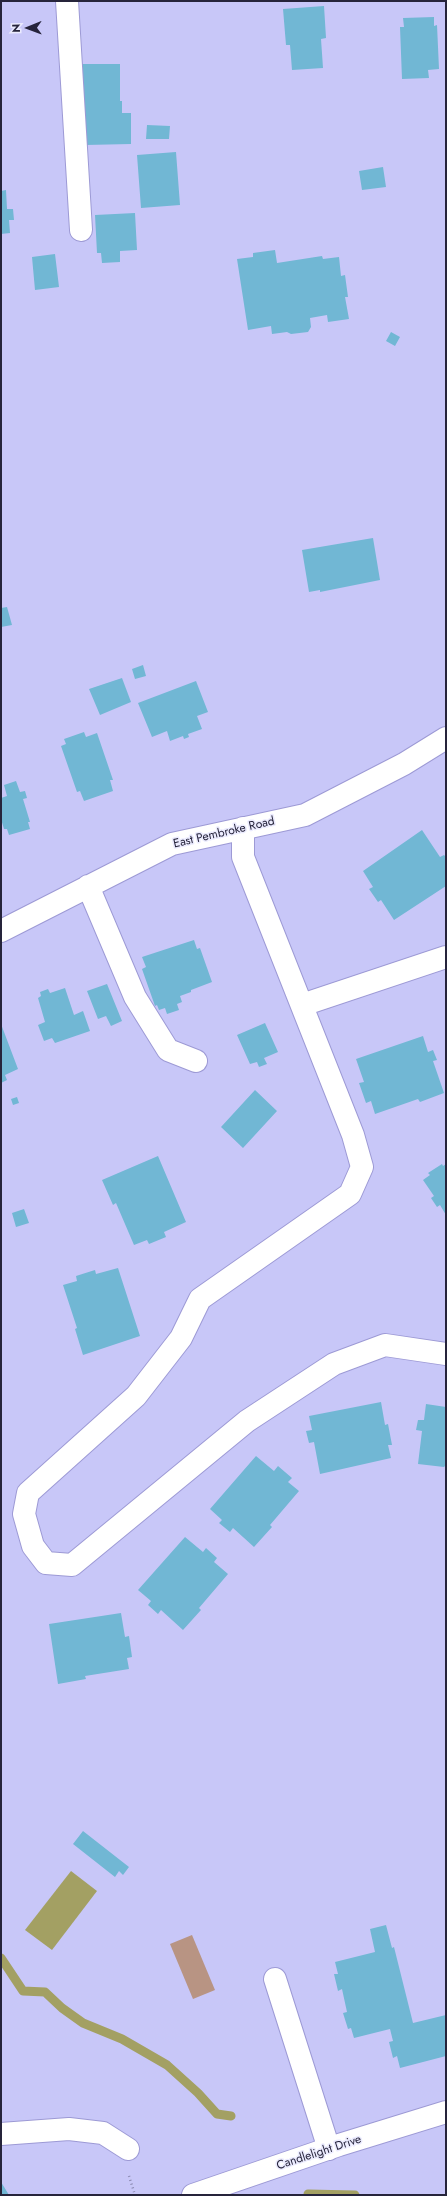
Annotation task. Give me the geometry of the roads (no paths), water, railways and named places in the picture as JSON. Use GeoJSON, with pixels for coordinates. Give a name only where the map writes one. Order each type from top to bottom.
{"type":"FeatureCollection","features":[{"type":"Feature","properties":{"kind":"street"},"geometry":{"type":"LineString","coordinates":[[67,1],[81,230]]}},
{"type":"Feature","properties":{"kind":"street","name":"East Pembroke Road"},"geometry":{"type":"LineString","coordinates":[[1,931],[172,844],[305,815],[404,764],[446,738]]}},
{"type":"Feature","properties":{"kind":"street"},"geometry":{"type":"LineString","coordinates":[[243,828],[243,857],[353,1135],[362,1167],[350,1194],[200,1300],[181,1338],[136,1396],[28,1493],[24,1514],[33,1546],[46,1563],[72,1565],[246,1421],[334,1364],[385,1345],[446,1354]]}},
{"type":"Feature","properties":{"kind":"street"},"geometry":{"type":"LineString","coordinates":[[88,886],[134,997],[168,1050],[196,1062]]}},
{"type":"Feature","properties":{"kind":"street"},"geometry":{"type":"LineString","coordinates":[[302,1005],[446,957]]}},
{"type":"Feature","properties":{"kind":"street"},"geometry":{"type":"LineString","coordinates":[[275,1979],[329,2149]]}},
{"type":"Feature","properties":{"kind":"street","name":"Candlelight Drive"},"geometry":{"type":"LineString","coordinates":[[193,2195],[329,2149],[446,2112]]}},
{"type":"Feature","properties":{"kind":"street"},"geometry":{"type":"LineString","coordinates":[[1,2134],[69,2129],[96,2132],[103,2133],[128,2149]]}},
{"type":"Feature","properties":{"kind":"waterway"},"geometry":{"type":"LineString","coordinates":[[1,1958],[23,1991],[45,1992],[62,2008],[83,2023],[122,2039],[167,2065],[198,2093],[217,2114],[231,2116]]}},
{"type":"Feature","properties":{"kind":"waterway"},"geometry":{"type":"LineString","coordinates":[[308,2194],[355,2195]]}}]}
